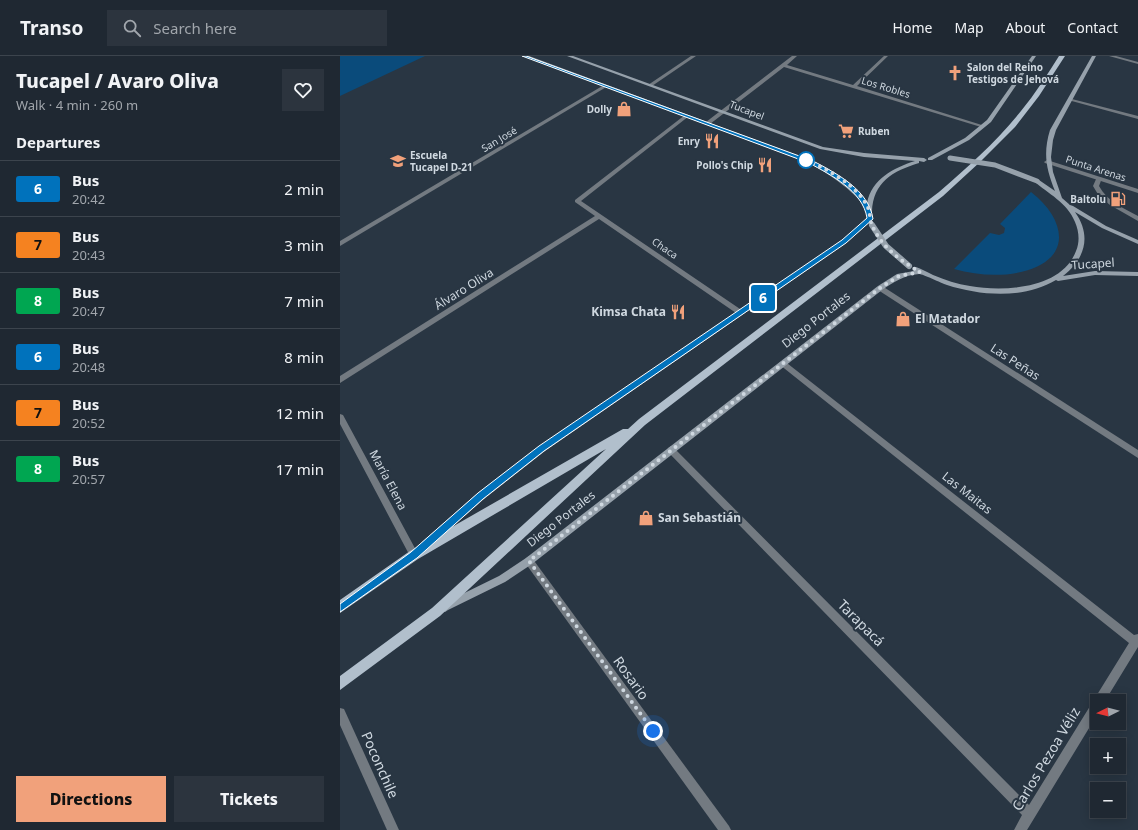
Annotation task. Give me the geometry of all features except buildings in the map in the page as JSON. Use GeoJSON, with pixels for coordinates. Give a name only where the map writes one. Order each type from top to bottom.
{"type":"FeatureCollection","features":[{"type":"Feature","properties":{"kind":"main road"},"geometry":{"type":"LineString","coordinates":[[525,56],[824,168],[854,190],[869,210]]}},
{"type":"Feature","properties":{"kind":"main road","name":"Tucapel"},"geometry":{"type":"LineString","coordinates":[[569,56],[822,148],[853,154],[924,160]]}},
{"type":"Feature","properties":{"kind":"main road"},"geometry":{"type":"LineString","coordinates":[[930,159],[967,139],[983,126],[995,114],[1034,56]]}},
{"type":"Feature","properties":{"kind":"main road","name":"Diego Portales"},"geometry":{"type":"LineString","coordinates":[[436,612],[642,422],[885,239],[953,184],[1013,125],[1034,99],[1062,56]]}},
{"type":"Feature","properties":{"kind":"main road"},"geometry":{"type":"LineString","coordinates":[[1050,282],[1070,268],[1080,251],[1082,241],[1078,222],[1063,201],[1048,162],[1048,142],[1070,98],[1094,56]]}},
{"type":"Feature","properties":{"kind":"main road"},"geometry":{"type":"LineString","coordinates":[[414,555],[480,496],[542,449],[742,313],[871,222],[869,210],[870,197],[881,181],[899,168],[924,160],[950,158],[970,159],[995,164],[1019,172],[1037,181],[1063,201],[1104,227],[1138,242]]}},
{"type":"Feature","properties":{"kind":"main road","name":"Tucapel"},"geometry":{"type":"LineString","coordinates":[[871,222],[886,246],[909,266],[945,282],[987,290],[1014,290],[1079,275],[1138,274]]}},
{"type":"Feature","properties":{"kind":"main road","name":"Diego Portales"},"geometry":{"type":"LineString","coordinates":[[436,612],[502,579],[529,561],[880,288],[899,276],[920,272]]}},
{"type":"Feature","properties":{"kind":"main road","name":"Diego Portales"},"geometry":{"type":"LineString","coordinates":[[340,607],[414,555],[642,422]]}},
{"type":"Feature","properties":{"kind":"main road"},"geometry":{"type":"LineString","coordinates":[[340,684],[436,612]]}},
{"type":"Feature","properties":{"kind":"street"},"geometry":{"type":"LineString","coordinates":[[650,85],[694,56]]}},
{"type":"Feature","properties":{"kind":"street"},"geometry":{"type":"LineString","coordinates":[[708,124],[795,56]]}},
{"type":"Feature","properties":{"kind":"street"},"geometry":{"type":"LineString","coordinates":[[854,86],[886,56]]}},
{"type":"Feature","properties":{"kind":"street"},"geometry":{"type":"LineString","coordinates":[[1111,56],[1138,63]]}},
{"type":"Feature","properties":{"kind":"street","name":"Los Robles"},"geometry":{"type":"LineString","coordinates":[[783,65],[983,126]]}},
{"type":"Feature","properties":{"kind":"street","name":"San José"},"geometry":{"type":"LineString","coordinates":[[340,244],[606,86]]}},
{"type":"Feature","properties":{"kind":"street"},"geometry":{"type":"LineString","coordinates":[[1070,98],[1138,118]]}},
{"type":"Feature","properties":{"kind":"street","name":"Chaca"},"geometry":{"type":"LineString","coordinates":[[688,116],[577,201],[742,313]]}},
{"type":"Feature","properties":{"kind":"street","name":"Punta Arenas"},"geometry":{"type":"LineString","coordinates":[[1048,162],[1138,191]]}},
{"type":"Feature","properties":{"kind":"street"},"geometry":{"type":"LineString","coordinates":[[1099,178],[1096,186],[1101,195],[1138,219]]}},
{"type":"Feature","properties":{"kind":"street","name":"Álvaro Oliva"},"geometry":{"type":"LineString","coordinates":[[340,380],[600,216]]}},
{"type":"Feature","properties":{"kind":"street","name":"Las Peñas"},"geometry":{"type":"LineString","coordinates":[[880,288],[1138,454]]}},
{"type":"Feature","properties":{"kind":"street","name":"Las Maitas"},"geometry":{"type":"LineString","coordinates":[[783,363],[1137,640]]}},
{"type":"Feature","properties":{"kind":"street","name":"María Elena"},"geometry":{"type":"LineString","coordinates":[[340,417],[414,555]]}},
{"type":"Feature","properties":{"kind":"street","name":"Tarapacá"},"geometry":{"type":"LineString","coordinates":[[672,450],[1030,815]]}},
{"type":"Feature","properties":{"kind":"street","name":"Rosario"},"geometry":{"type":"LineString","coordinates":[[529,561],[725,830]]}},
{"type":"Feature","properties":{"kind":"street"},"geometry":{"type":"LineString","coordinates":[[1103,694],[1137,640]]}},
{"type":"Feature","properties":{"kind":"street","name":"Poconchile"},"geometry":{"type":"LineString","coordinates":[[340,713],[393,830]]}},
{"type":"Feature","properties":{"kind":"street","name":"Carlos Pezoa Véliz"},"geometry":{"type":"LineString","coordinates":[[1020,830],[1090,716]]}},
{"type":"Feature","properties":{"kind":"shaded area"},"geometry":{"type":"Polygon","coordinates":[[[340,56],[425,56],[340,96],[340,56]]]}},
{"type":"Feature","properties":{"kind":"shaded area"},"geometry":{"type":"Polygon","coordinates":[[[1031,192],[1043,203],[1052,215],[1057,226],[1059,238],[1057,249],[1050,258],[1038,266],[1013,274],[979,274],[954,269],[990,233],[999,235],[1004,233],[1005,228],[1000,224],[1031,192]]]}},
{"type":"Feature","properties":{"kind":"bus line","name":"6"},"geometry":{"type":"LineString","coordinates":[[340,607],[414,555],[480,496],[542,449],[844,242],[870,219],[869,210],[854,190],[824,168],[778,149],[525,56]]}},
{"type":"Feature","properties":{"kind":"place","name":"Salon del Reino Testigos de Jehová"},"geometry":{"type":"Point","coordinates":[955,73]}},
{"type":"Feature","properties":{"kind":"place","name":"Dolly"},"geometry":{"type":"Point","coordinates":[624,109]}},
{"type":"Feature","properties":{"kind":"place","name":"Ruben"},"geometry":{"type":"Point","coordinates":[846,131]}},
{"type":"Feature","properties":{"kind":"place","name":"Enry"},"geometry":{"type":"Point","coordinates":[712,141]}},
{"type":"Feature","properties":{"kind":"place","name":"Escuela Tucapel D-21"},"geometry":{"type":"Point","coordinates":[398,161]}},
{"type":"Feature","properties":{"kind":"place","name":"Pollo's Chip"},"geometry":{"type":"Point","coordinates":[765,165]}},
{"type":"Feature","properties":{"kind":"place","name":"Baltolu"},"geometry":{"type":"Point","coordinates":[1118,199]}},
{"type":"Feature","properties":{"kind":"place","name":"Kimsa Chata"},"geometry":{"type":"Point","coordinates":[678,312]}},
{"type":"Feature","properties":{"kind":"place","name":"El Matador"},"geometry":{"type":"Point","coordinates":[903,319]}},
{"type":"Feature","properties":{"kind":"place","name":"San Sebastián"},"geometry":{"type":"Point","coordinates":[646,518]}},
{"type":"Feature","properties":{"kind":"route"},"geometry":{"type":"LineString","coordinates":[[653,731],[529,561],[880,288],[894,278],[912,272],[920,272],[909,266],[892,253],[880,239],[872,225],[869,210],[854,190],[824,168],[802,158],[806,160]]}}]}
